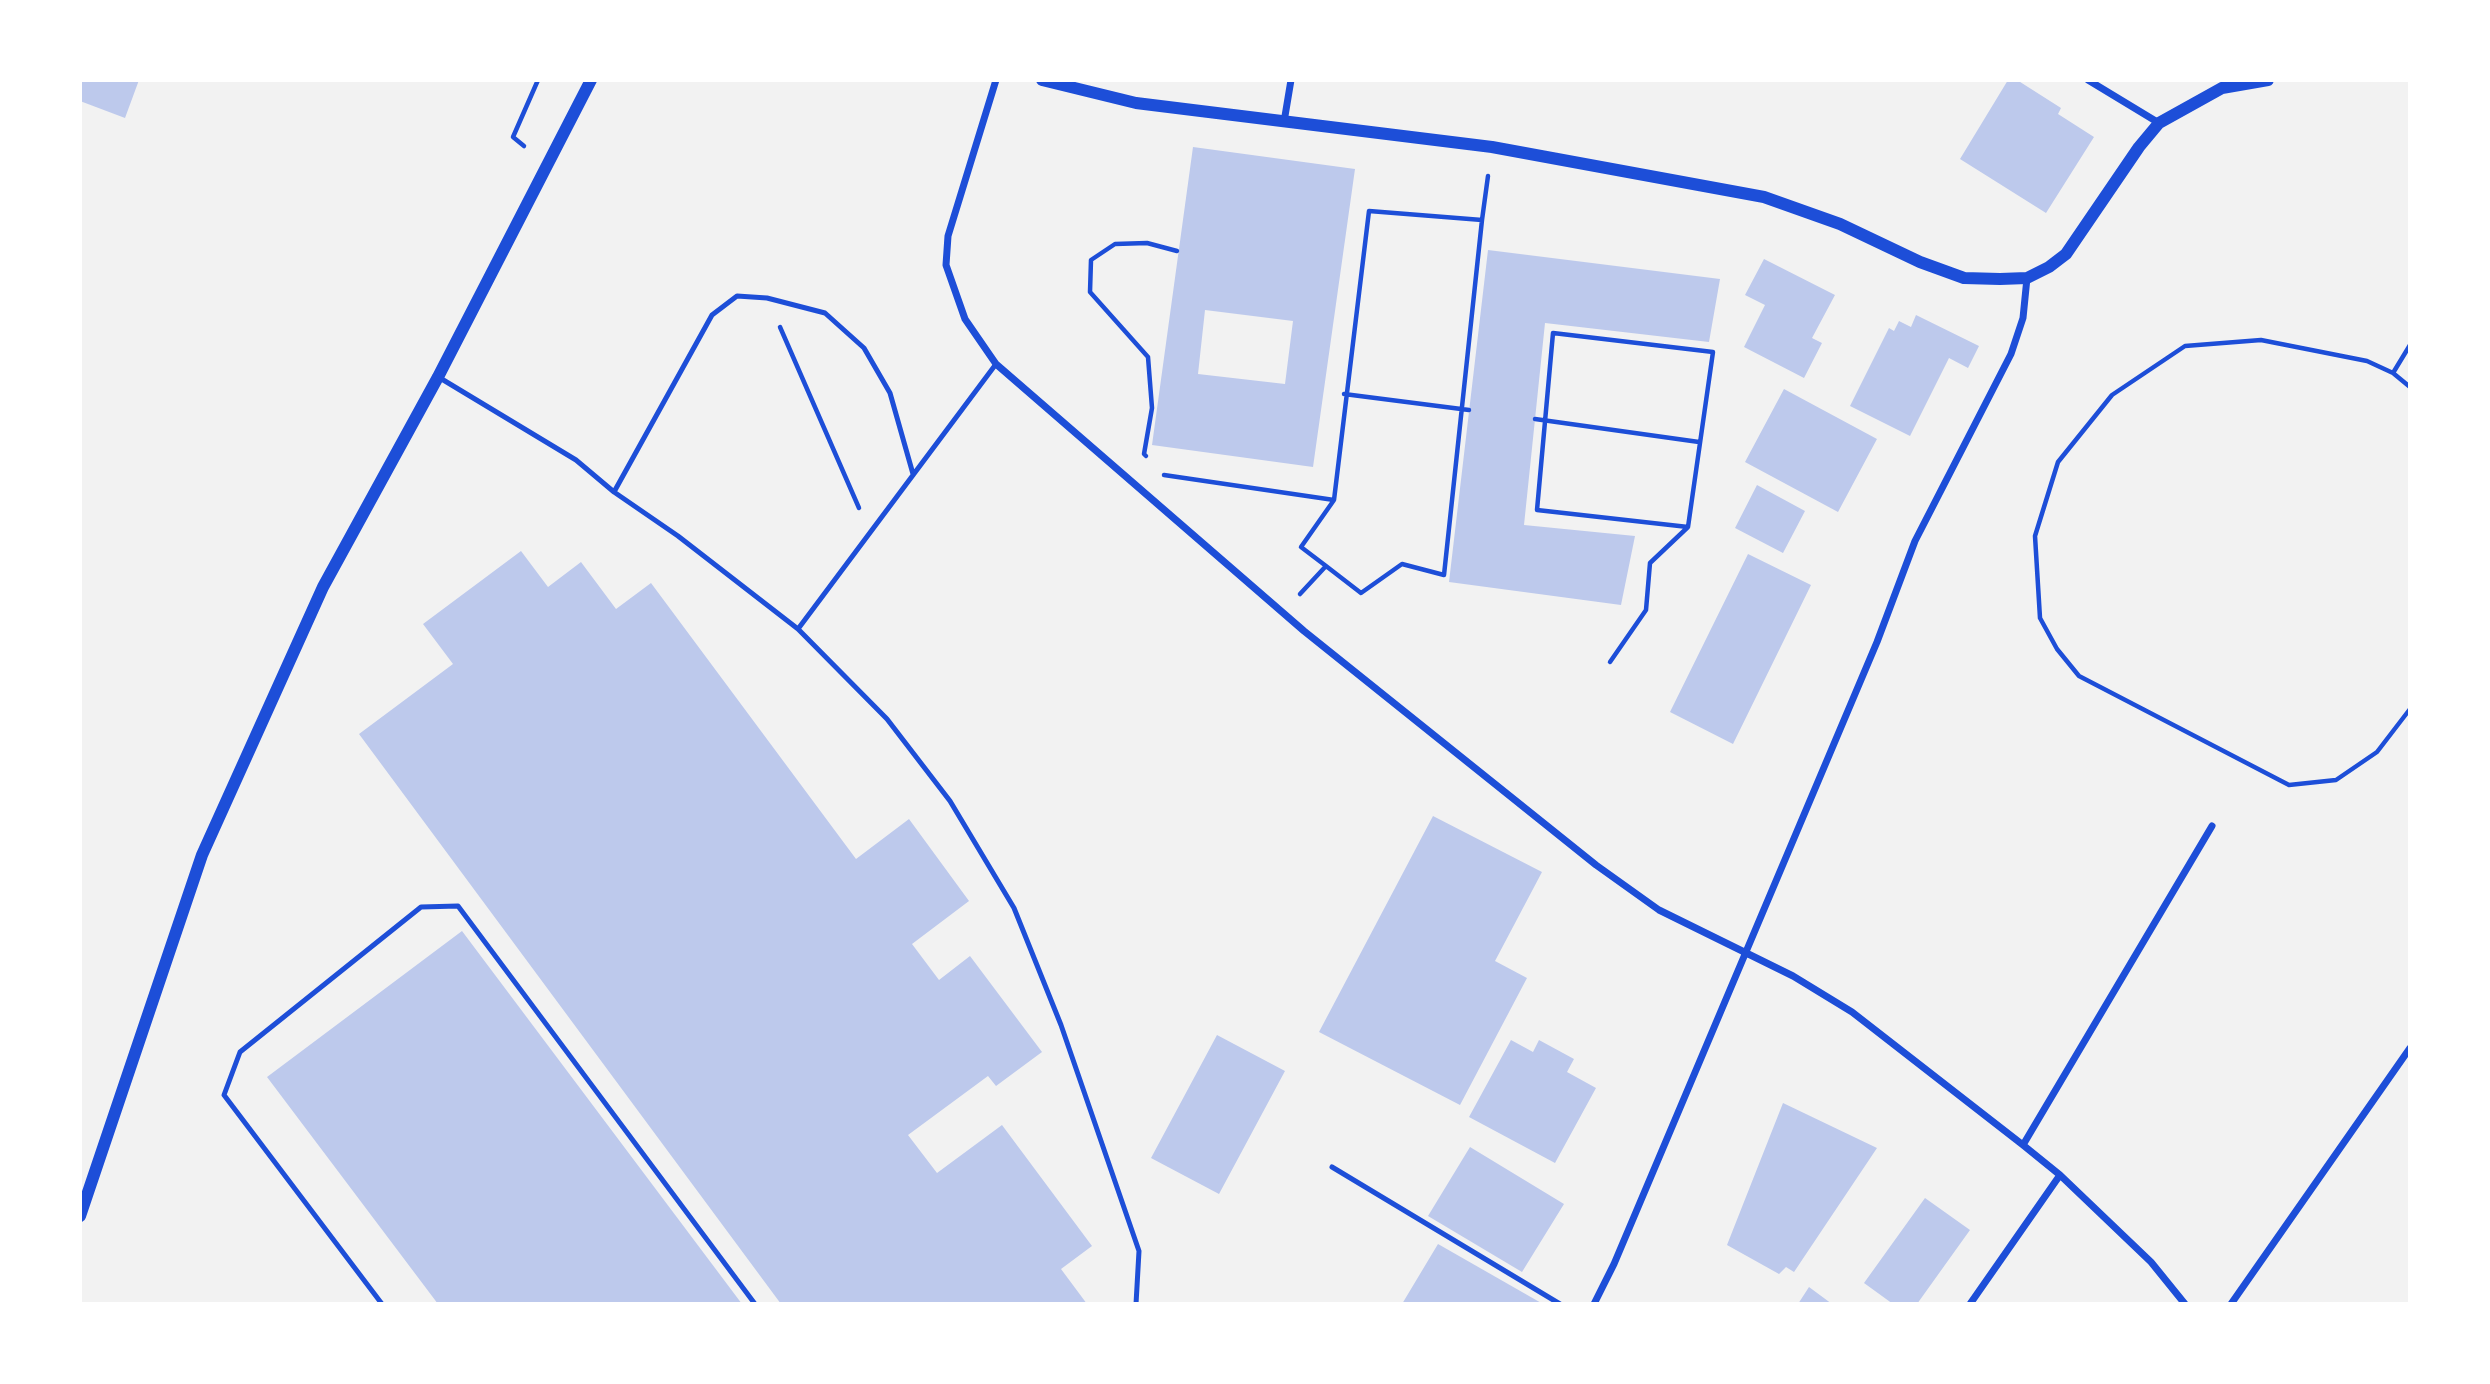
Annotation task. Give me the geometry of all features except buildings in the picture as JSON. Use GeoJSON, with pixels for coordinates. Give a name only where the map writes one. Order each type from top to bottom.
{"type":"FeatureCollection","features":[{"type":"Feature","properties":{"kind":"street"},"geometry":{"type":"LineString","coordinates":[[80,1216],[202,855],[323,587],[438,377],[591,80]]}},
{"type":"Feature","properties":{"kind":"street"},"geometry":{"type":"LineString","coordinates":[[996,80],[948,236],[946,265],[965,319],[996,364],[1284,612],[1596,865],[1659,910],[1746,952],[1852,1012],[2023,1145],[2060,1175],[2151,1262],[2185,1304]]}},
{"type":"Feature","properties":{"kind":"street"},"geometry":{"type":"LineString","coordinates":[[1042,80],[1136,103],[1492,147],[1764,197],[1840,224],[1920,262],[1964,278],[2026,278],[2049,268],[2066,254],[2139,147],[2159,123],[2222,88],[2268,80]]}},
{"type":"Feature","properties":{"kind":"street"},"geometry":{"type":"LineString","coordinates":[[1284,122],[1291,80]]}},
{"type":"Feature","properties":{"kind":"street"},"geometry":{"type":"LineString","coordinates":[[2088,80],[2159,123]]}},
{"type":"Feature","properties":{"kind":"street"},"geometry":{"type":"LineString","coordinates":[[1594,1304],[1614,1264],[1877,642],[1915,541],[2011,354],[2023,318],[2026,278]]}},
{"type":"Feature","properties":{"kind":"street"},"geometry":{"type":"LineString","coordinates":[[2023,1145],[2212,826]]}},
{"type":"Feature","properties":{"kind":"street"},"geometry":{"type":"LineString","coordinates":[[2231,1304],[2410,1048]]}},
{"type":"Feature","properties":{"kind":"street"},"geometry":{"type":"LineString","coordinates":[[1970,1304],[2060,1175]]}},
{"type":"Feature","properties":{"kind":"lane"},"geometry":{"type":"LineString","coordinates":[[614,492],[712,315],[737,296],[767,298],[825,313],[864,348],[890,393],[913,474]]}},
{"type":"Feature","properties":{"kind":"lane"},"geometry":{"type":"LineString","coordinates":[[798,629],[996,364]]}},
{"type":"Feature","properties":{"kind":"lane"},"geometry":{"type":"LineString","coordinates":[[438,377],[576,460],[614,492],[678,536],[798,629],[887,719],[950,801],[1014,908],[1061,1025],[1139,1251],[1136,1304]]}},
{"type":"Feature","properties":{"kind":"lane"},"geometry":{"type":"LineString","coordinates":[[382,1304],[224,1095],[240,1052],[421,907],[458,906],[755,1304]]}},
{"type":"Feature","properties":{"kind":"lane"},"geometry":{"type":"LineString","coordinates":[[1332,1167],[1560,1304]]}},
{"type":"Feature","properties":{"kind":"path"},"geometry":{"type":"LineString","coordinates":[[538,80],[513,137],[548,168]]}},
{"type":"Feature","properties":{"kind":"path"},"geometry":{"type":"LineString","coordinates":[[1482,220],[1369,211],[1334,500],[1301,547],[1360,593],[1402,564],[1444,575],[1460,410],[1492,147]]}},
{"type":"Feature","properties":{"kind":"path"},"geometry":{"type":"LineString","coordinates":[[1151,461],[1144,454],[1152,408],[1148,357],[1090,292],[1091,260],[1115,244],[1147,243],[1177,251]]}},
{"type":"Feature","properties":{"kind":"path"},"geometry":{"type":"LineString","coordinates":[[767,298],[869,531]]}},
{"type":"Feature","properties":{"kind":"path"},"geometry":{"type":"LineString","coordinates":[[1610,662],[1646,610],[1650,563],[1688,527],[1713,352],[1553,332],[1537,510],[1688,527]]}},
{"type":"Feature","properties":{"kind":"path"},"geometry":{"type":"LineString","coordinates":[[2410,387],[2393,373],[2367,361],[2261,340],[2185,346],[2112,395],[2058,462],[2035,536],[2040,618],[2057,649],[2079,676],[2290,785],[2336,780],[2377,752],[2410,709]]}},
{"type":"Feature","properties":{"kind":"path"},"geometry":{"type":"LineString","coordinates":[[2393,373],[2410,345]]}},
{"type":"Feature","properties":{"kind":"path"},"geometry":{"type":"LineString","coordinates":[[1345,394],[1469,410]]}},
{"type":"Feature","properties":{"kind":"path"},"geometry":{"type":"LineString","coordinates":[[1535,419],[1699,442]]}},
{"type":"Feature","properties":{"kind":"path"},"geometry":{"type":"LineString","coordinates":[[1158,468],[1165,475],[1334,500]]}},
{"type":"Feature","properties":{"kind":"path"},"geometry":{"type":"LineString","coordinates":[[1284,612],[1326,566]]}}]}
